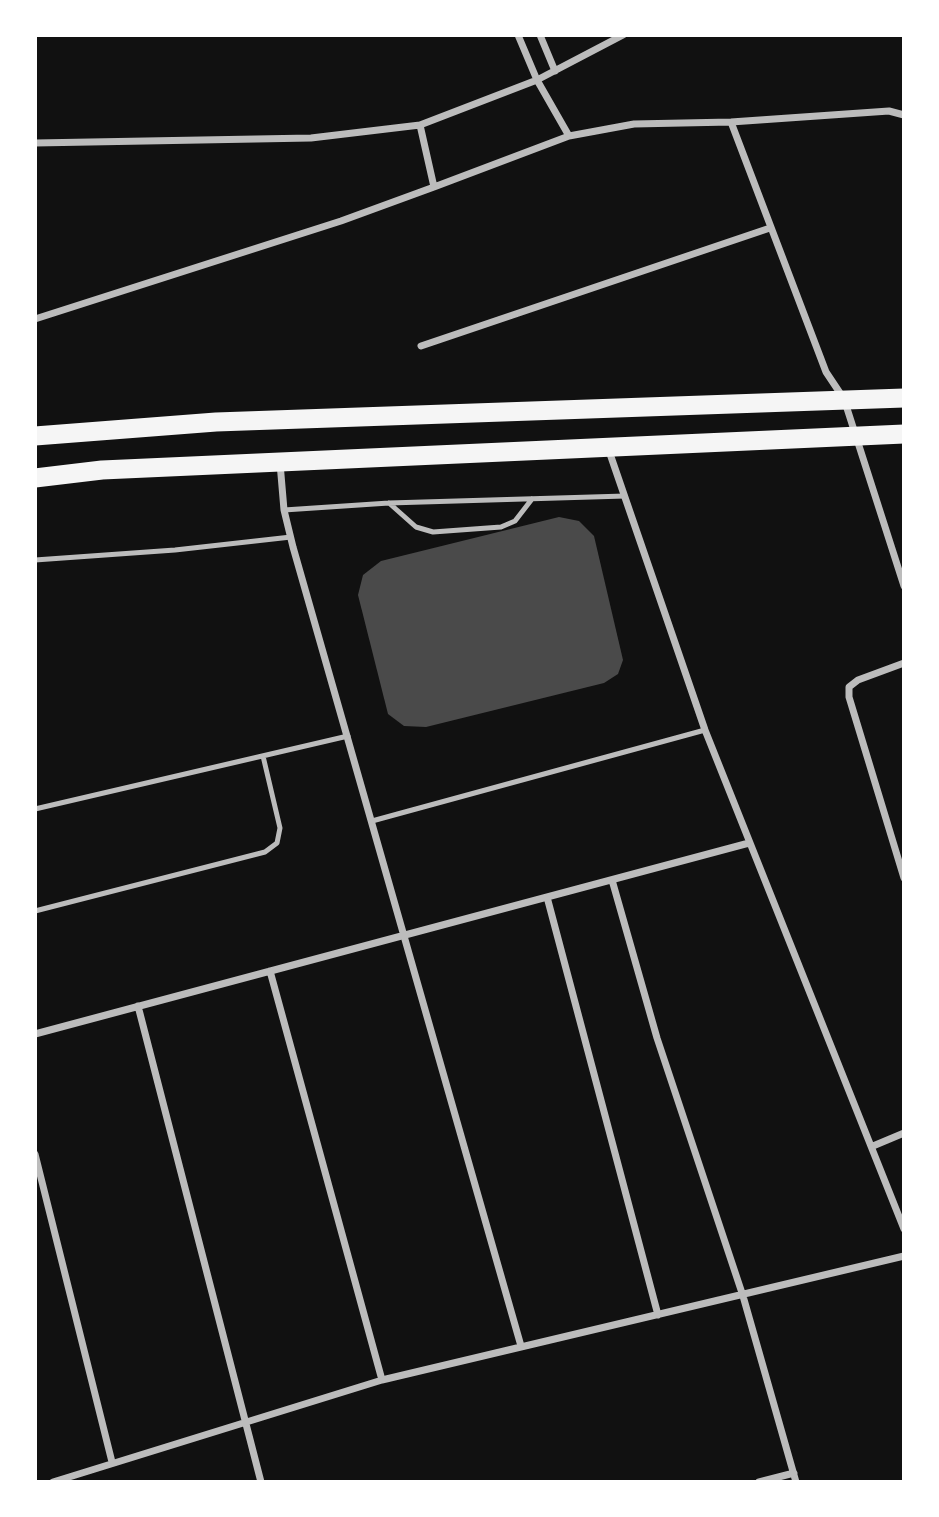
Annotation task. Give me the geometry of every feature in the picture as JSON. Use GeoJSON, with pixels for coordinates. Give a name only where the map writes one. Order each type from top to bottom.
{"type":"FeatureCollection","features":[{"type":"Feature","properties":{"kind":"highway"},"geometry":{"type":"LineString","coordinates":[[35,436],[216,422],[904,398]]}},
{"type":"Feature","properties":{"kind":"highway"},"geometry":{"type":"LineString","coordinates":[[35,478],[102,470],[904,434]]}},
{"type":"Feature","properties":{"kind":"street"},"geometry":{"type":"LineString","coordinates":[[518,35],[537,80],[569,136]]}},
{"type":"Feature","properties":{"kind":"street"},"geometry":{"type":"LineString","coordinates":[[540,35],[555,71]]}},
{"type":"Feature","properties":{"kind":"street"},"geometry":{"type":"LineString","coordinates":[[35,143],[311,138],[420,125],[537,80],[623,35]]}},
{"type":"Feature","properties":{"kind":"street"},"geometry":{"type":"LineString","coordinates":[[35,320],[341,221],[569,136],[634,124],[732,122],[889,111],[904,115]]}},
{"type":"Feature","properties":{"kind":"street"},"geometry":{"type":"LineString","coordinates":[[732,122],[826,372],[844,399],[904,586]]}},
{"type":"Feature","properties":{"kind":"street"},"geometry":{"type":"LineString","coordinates":[[420,125],[435,187]]}},
{"type":"Feature","properties":{"kind":"street"},"geometry":{"type":"LineString","coordinates":[[421,346],[770,228]]}},
{"type":"Feature","properties":{"kind":"street"},"geometry":{"type":"LineString","coordinates":[[607,447],[705,730],[904,1229]]}},
{"type":"Feature","properties":{"kind":"street"},"geometry":{"type":"LineString","coordinates":[[280,461],[291,537],[521,1346]]}},
{"type":"Feature","properties":{"kind":"street"},"geometry":{"type":"LineString","coordinates":[[904,663],[858,680],[849,687],[849,697],[904,878]]}},
{"type":"Feature","properties":{"kind":"street"},"geometry":{"type":"LineString","coordinates":[[35,1034],[749,844]]}},
{"type":"Feature","properties":{"kind":"street"},"geometry":{"type":"LineString","coordinates":[[612,880],[657,1038],[743,1296],[796,1482]]}},
{"type":"Feature","properties":{"kind":"street"},"geometry":{"type":"LineString","coordinates":[[547,897],[658,1315]]}},
{"type":"Feature","properties":{"kind":"street"},"geometry":{"type":"LineString","coordinates":[[270,971],[382,1380]]}},
{"type":"Feature","properties":{"kind":"street"},"geometry":{"type":"LineString","coordinates":[[138,1006],[198,1247],[261,1482]]}},
{"type":"Feature","properties":{"kind":"street"},"geometry":{"type":"LineString","coordinates":[[873,1146],[904,1133]]}},
{"type":"Feature","properties":{"kind":"street"},"geometry":{"type":"LineString","coordinates":[[35,1154],[112,1462]]}},
{"type":"Feature","properties":{"kind":"street"},"geometry":{"type":"LineString","coordinates":[[53,1482],[382,1380],[904,1256]]}},
{"type":"Feature","properties":{"kind":"street"},"geometry":{"type":"LineString","coordinates":[[759,1482],[794,1473]]}},
{"type":"Feature","properties":{"kind":"lane"},"geometry":{"type":"LineString","coordinates":[[285,510],[389,503],[625,496]]}},
{"type":"Feature","properties":{"kind":"lane"},"geometry":{"type":"LineString","coordinates":[[389,503],[416,527],[433,532],[501,527],[515,521],[532,499]]}},
{"type":"Feature","properties":{"kind":"lane"},"geometry":{"type":"LineString","coordinates":[[35,560],[175,550],[291,537]]}},
{"type":"Feature","properties":{"kind":"lane"},"geometry":{"type":"LineString","coordinates":[[372,821],[705,730]]}},
{"type":"Feature","properties":{"kind":"lane"},"geometry":{"type":"LineString","coordinates":[[35,809],[348,736]]}},
{"type":"Feature","properties":{"kind":"lane"},"geometry":{"type":"LineString","coordinates":[[35,911],[265,852],[277,843],[280,828],[263,755]]}},
{"type":"Feature","properties":{"kind":"building"},"geometry":{"type":"Polygon","coordinates":[[[559,517],[579,521],[594,536],[623,660],[618,674],[604,683],[426,727],[404,726],[388,714],[358,595],[363,575],[381,561],[559,517]]]}}]}
